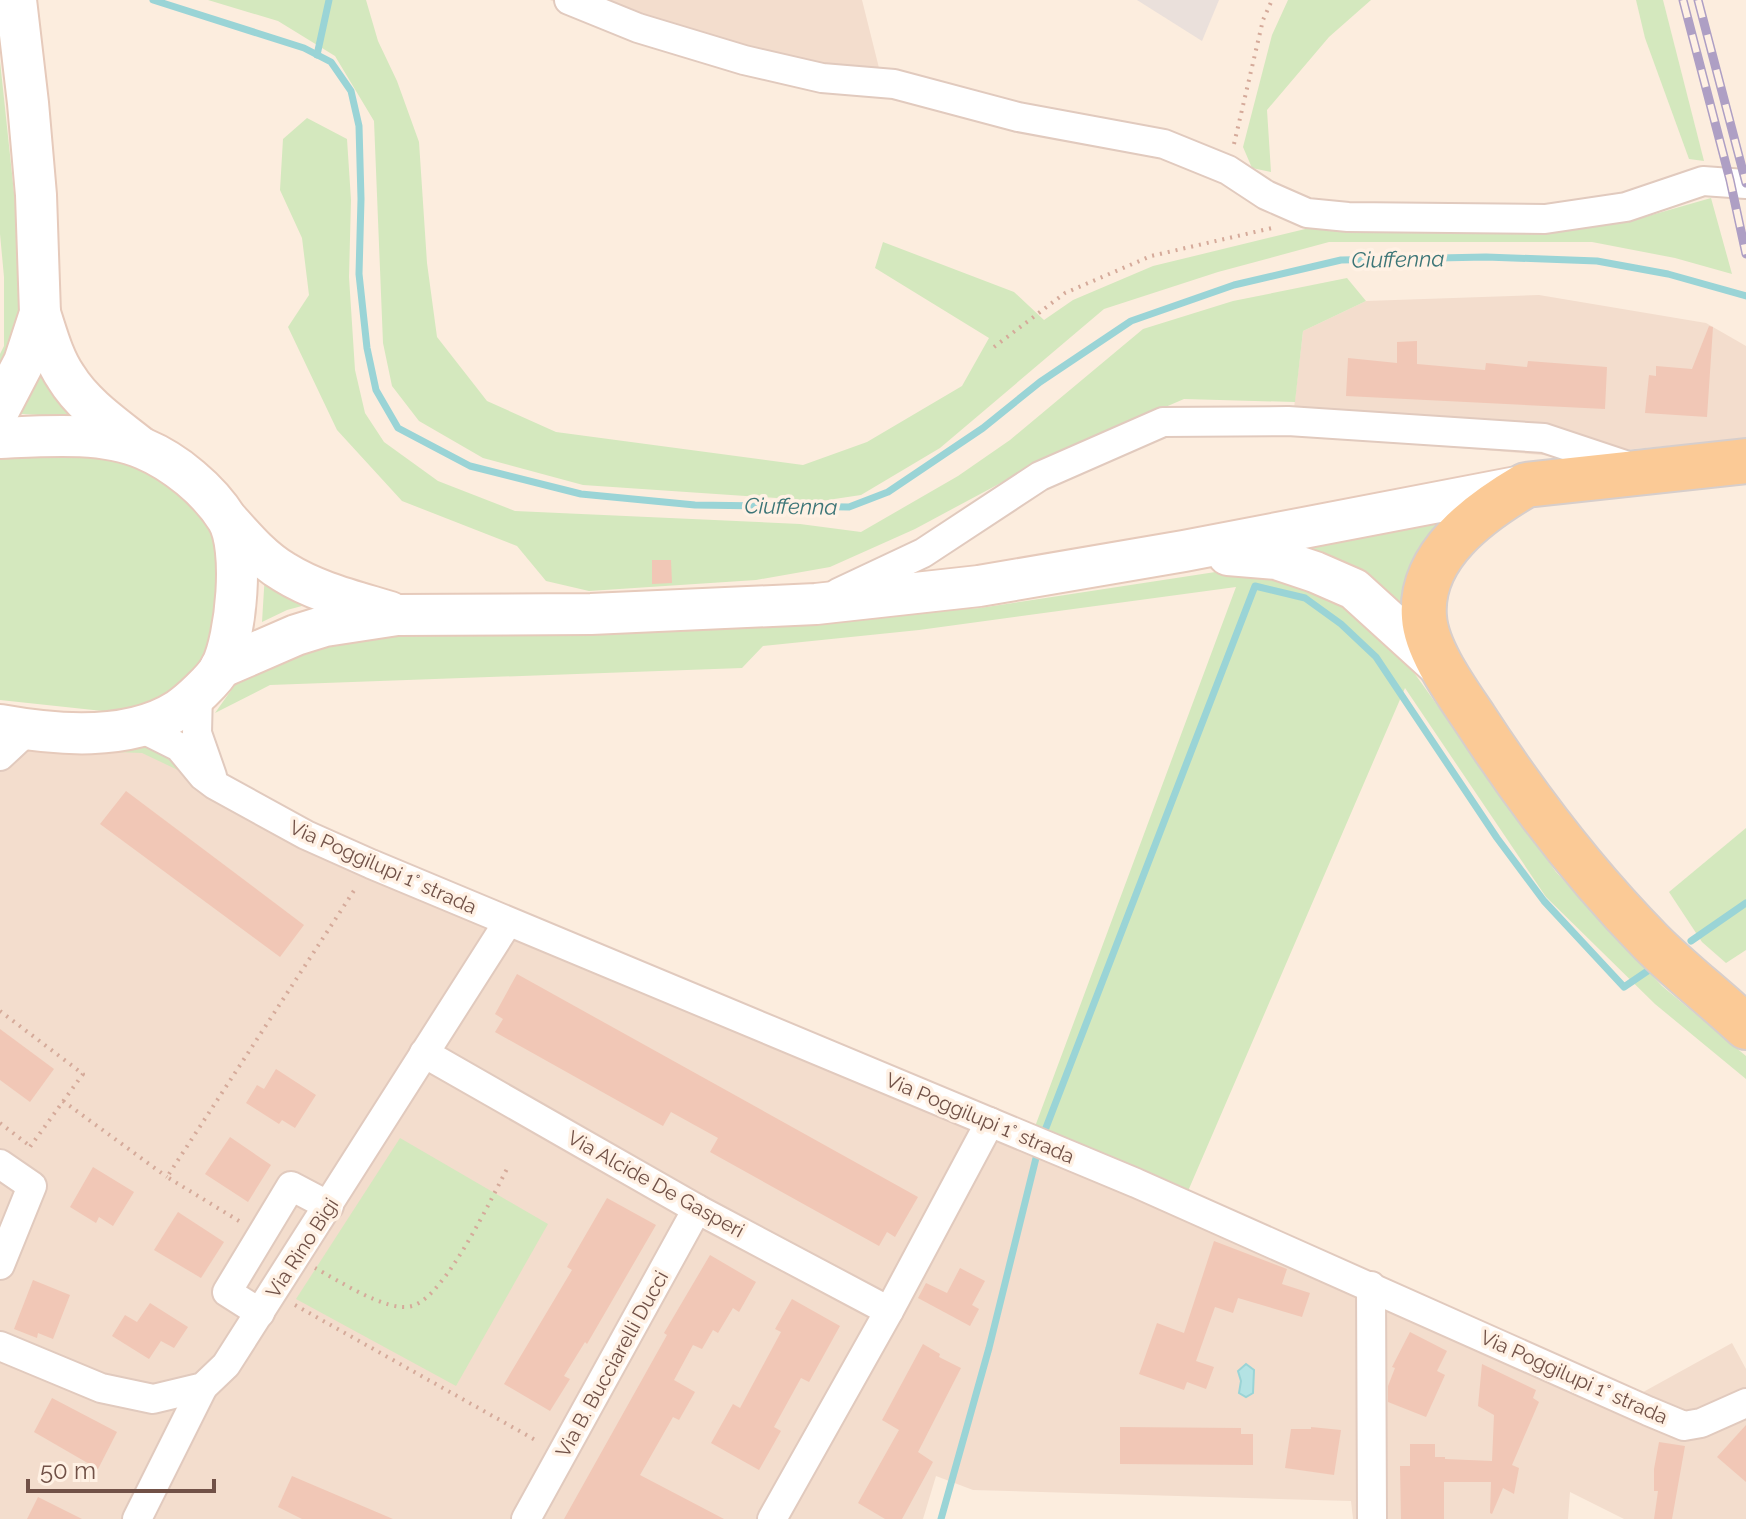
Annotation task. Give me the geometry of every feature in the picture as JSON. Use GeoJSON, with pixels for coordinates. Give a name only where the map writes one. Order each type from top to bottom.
{"type":"FeatureCollection","features":[{"type":"Feature","properties":{"kind":"main road"},"geometry":{"type":"LineString","coordinates":[[18,14],[36,195],[40,313],[53,352],[66,378],[101,414],[142,448],[178,468],[209,497],[252,547],[283,571],[333,594],[397,615]]}},
{"type":"Feature","properties":{"kind":"main road"},"geometry":{"type":"LineString","coordinates":[[0,408],[24,362],[40,313]]}},
{"type":"Feature","properties":{"kind":"main road"},"geometry":{"type":"LineString","coordinates":[[0,438],[110,440],[142,448]]}},
{"type":"Feature","properties":{"kind":"main road"},"geometry":{"type":"LineString","coordinates":[[9,737],[94,733],[139,727],[178,710],[209,680],[296,635],[325,626],[397,615],[591,614],[816,604],[979,586],[1184,551],[1526,485],[1746,461]]}},
{"type":"Feature","properties":{"kind":"main road"},"geometry":{"type":"LineString","coordinates":[[1442,669],[1424,617],[1427,589],[1437,561],[1454,539],[1496,502],[1526,485]]}},
{"type":"Feature","properties":{"kind":"main road"},"geometry":{"type":"LineString","coordinates":[[209,680],[231,633],[237,586],[235,546],[229,521]]}},
{"type":"Feature","properties":{"kind":"main road"},"geometry":{"type":"LineString","coordinates":[[1184,551],[1276,559],[1354,589],[1442,669],[1509,770],[1573,856],[1652,943],[1746,1027]]}},
{"type":"Feature","properties":{"kind":"street"},"geometry":{"type":"LineString","coordinates":[[569,0],[638,28],[744,60],[822,78],[894,84],[1018,117],[1164,144],[1228,170],[1266,195],[1307,213],[1348,217],[1545,219],[1626,207],[1703,181],[1746,184]]}},
{"type":"Feature","properties":{"kind":"street"},"geometry":{"type":"LineString","coordinates":[[816,604],[923,553],[1040,476],[1163,422],[1288,421],[1544,438],[1647,472]]}},
{"type":"Feature","properties":{"kind":"street"},"geometry":{"type":"LineString","coordinates":[[209,680],[197,733],[215,785]]}},
{"type":"Feature","properties":{"kind":"street","name":"Via Poggilupi 1° strada"},"geometry":{"type":"LineString","coordinates":[[139,727],[179,747],[203,776],[215,785],[306,835],[1136,1183],[1684,1426],[1701,1423],[1746,1403]]}},
{"type":"Feature","properties":{"kind":"street","name":"Via Rino Bigi"},"geometry":{"type":"LineString","coordinates":[[137,1519],[203,1387],[226,1365],[508,922]]}},
{"type":"Feature","properties":{"kind":"street","name":"Via Alcide De Gasperi"},"geometry":{"type":"LineString","coordinates":[[424,1053],[697,1209],[889,1311]]}},
{"type":"Feature","properties":{"kind":"street"},"geometry":{"type":"LineString","coordinates":[[772,1519],[889,1311],[990,1122]]}},
{"type":"Feature","properties":{"kind":"street"},"geometry":{"type":"LineString","coordinates":[[0,1265],[8,1223],[32,1186],[6,1168]]}},
{"type":"Feature","properties":{"kind":"street"},"geometry":{"type":"LineString","coordinates":[[266,1303],[227,1292],[291,1186],[329,1206]]}},
{"type":"Feature","properties":{"kind":"street","name":"Via B. Bucciarelli Ducci"},"geometry":{"type":"LineString","coordinates":[[526,1519],[697,1209]]}},
{"type":"Feature","properties":{"kind":"street"},"geometry":{"type":"LineString","coordinates":[[1371,1286],[1372,1519]]}},
{"type":"Feature","properties":{"kind":"street"},"geometry":{"type":"LineString","coordinates":[[0,1346],[101,1388],[153,1399],[203,1387]]}},
{"type":"Feature","properties":{"kind":"path"},"geometry":{"type":"LineString","coordinates":[[1228,170],[1263,20],[1272,0]]}},
{"type":"Feature","properties":{"kind":"path"},"geometry":{"type":"LineString","coordinates":[[994,347],[1065,293],[1080,286],[1151,256],[1281,226],[1307,213]]}},
{"type":"Feature","properties":{"kind":"path"},"geometry":{"type":"LineString","coordinates":[[167,1177],[371,864]]}},
{"type":"Feature","properties":{"kind":"path"},"geometry":{"type":"LineString","coordinates":[[0,1011],[83,1074],[30,1146],[6,1168]]}},
{"type":"Feature","properties":{"kind":"path"},"geometry":{"type":"LineString","coordinates":[[63,1101],[167,1177],[262,1235]]}},
{"type":"Feature","properties":{"kind":"path"},"geometry":{"type":"LineString","coordinates":[[0,1123],[30,1146]]}},
{"type":"Feature","properties":{"kind":"path"},"geometry":{"type":"LineString","coordinates":[[295,1258],[382,1303],[411,1307],[428,1297],[447,1276],[509,1165]]}},
{"type":"Feature","properties":{"kind":"path"},"geometry":{"type":"LineString","coordinates":[[266,1303],[561,1455]]}},
{"type":"Feature","properties":{"kind":"shaded area"},"geometry":{"type":"Polygon","coordinates":[[[550,0],[862,0],[885,92],[637,39],[550,0]]]}},
{"type":"Feature","properties":{"kind":"shaded area"},"geometry":{"type":"Polygon","coordinates":[[[1137,0],[1219,0],[1202,41],[1137,0]]]}},
{"type":"Feature","properties":{"kind":"shaded area"},"geometry":{"type":"Polygon","coordinates":[[[1539,295],[1706,323],[1746,346],[1746,439],[1555,456],[1291,434],[1303,331],[1366,301],[1539,295]]]}},
{"type":"Feature","properties":{"kind":"shaded area"},"geometry":{"type":"Polygon","coordinates":[[[0,730],[112,742],[220,769],[238,789],[265,808],[1636,1396],[1732,1343],[1746,1369],[1746,1519],[1624,1519],[1570,1492],[1568,1519],[1353,1519],[1351,1501],[973,1490],[936,1476],[923,1519],[0,1519],[0,730]]]}},
{"type":"Feature","properties":{"kind":"green space"},"geometry":{"type":"Polygon","coordinates":[[[208,0],[366,0],[378,41],[397,81],[419,142],[427,263],[437,337],[487,401],[556,432],[803,465],[867,442],[962,386],[989,338],[875,268],[883,242],[1014,292],[1044,320],[1073,300],[1153,266],[1326,224],[1462,232],[1634,220],[1711,198],[1732,274],[1675,258],[1592,242],[1329,242],[1218,272],[1104,309],[940,448],[861,495],[821,501],[583,485],[483,458],[419,421],[392,386],[383,343],[374,121],[335,56],[278,21],[208,0]]]}},
{"type":"Feature","properties":{"kind":"green space"},"geometry":{"type":"Polygon","coordinates":[[[1288,0],[1371,0],[1329,37],[1267,110],[1271,172],[1252,168],[1243,147],[1272,35],[1288,0]]]}},
{"type":"Feature","properties":{"kind":"green space"},"geometry":{"type":"Polygon","coordinates":[[[1636,0],[1663,0],[1704,161],[1689,159],[1645,38],[1636,0]]]}},
{"type":"Feature","properties":{"kind":"green space"},"geometry":{"type":"Polygon","coordinates":[[[0,61],[28,324],[0,389],[0,354],[4,346],[4,277],[0,234],[0,61]]]}},
{"type":"Feature","properties":{"kind":"green space"},"geometry":{"type":"Polygon","coordinates":[[[307,118],[347,139],[351,200],[349,277],[355,370],[365,413],[384,442],[438,481],[515,511],[800,524],[861,532],[958,476],[1010,440],[1143,329],[1233,301],[1347,278],[1366,301],[1303,331],[1295,402],[1184,399],[1049,457],[915,529],[830,567],[756,580],[589,591],[546,581],[517,546],[402,501],[337,430],[288,327],[309,295],[302,238],[280,190],[283,139],[307,118]]]}},
{"type":"Feature","properties":{"kind":"green space"},"geometry":{"type":"Polygon","coordinates":[[[43,351],[88,418],[7,413],[43,351]]]}},
{"type":"Feature","properties":{"kind":"green space"},"geometry":{"type":"Polygon","coordinates":[[[0,453],[137,459],[167,476],[223,542],[217,631],[199,668],[153,702],[112,712],[0,700],[0,453]]]}},
{"type":"Feature","properties":{"kind":"green space"},"geometry":{"type":"Polygon","coordinates":[[[1462,504],[1402,614],[1271,543],[1462,504]]]}},
{"type":"Feature","properties":{"kind":"green space"},"geometry":{"type":"Polygon","coordinates":[[[1235,569],[1327,589],[1376,628],[1415,674],[1556,872],[1662,986],[1746,1056],[1746,1079],[1655,1004],[1546,897],[1405,688],[1185,1198],[1033,1132],[1236,587],[919,630],[763,646],[742,668],[270,685],[215,713],[244,672],[351,635],[817,619],[980,608],[1235,569]]]}},
{"type":"Feature","properties":{"kind":"green space"},"geometry":{"type":"Polygon","coordinates":[[[265,573],[313,603],[287,610],[262,622],[265,573]]]}},
{"type":"Feature","properties":{"kind":"green space"},"geometry":{"type":"Polygon","coordinates":[[[141,741],[163,746],[182,772],[142,753],[115,752],[114,745],[141,741]]]}},
{"type":"Feature","properties":{"kind":"green space"},"geometry":{"type":"Polygon","coordinates":[[[1746,828],[1746,950],[1726,963],[1702,942],[1669,892],[1746,828]]]}},
{"type":"Feature","properties":{"kind":"green space"},"geometry":{"type":"Polygon","coordinates":[[[400,1138],[548,1224],[456,1386],[296,1299],[400,1138]]]}},
{"type":"Feature","properties":{"kind":"water"},"geometry":{"type":"Polygon","coordinates":[[[1246,1364],[1254,1370],[1253,1393],[1246,1397],[1239,1393],[1241,1381],[1238,1371],[1246,1364]]]}},
{"type":"Feature","properties":{"kind":"building"},"geometry":{"type":"Polygon","coordinates":[[[1709,326],[1713,327],[1707,417],[1645,413],[1649,375],[1656,376],[1656,366],[1692,369],[1709,326]]]}},
{"type":"Feature","properties":{"kind":"building"},"geometry":{"type":"Polygon","coordinates":[[[1417,341],[1417,364],[1485,370],[1486,363],[1527,367],[1528,361],[1607,367],[1605,409],[1346,396],[1348,358],[1397,363],[1397,342],[1417,341]]]}},
{"type":"Feature","properties":{"kind":"building"},"geometry":{"type":"Polygon","coordinates":[[[652,560],[671,560],[672,583],[652,584],[652,560]]]}},
{"type":"Feature","properties":{"kind":"building"},"geometry":{"type":"Polygon","coordinates":[[[126,791],[304,925],[280,957],[100,824],[126,791]]]}},
{"type":"Feature","properties":{"kind":"building"},"geometry":{"type":"Polygon","coordinates":[[[517,974],[918,1197],[895,1237],[887,1232],[879,1246],[710,1152],[718,1138],[671,1112],[663,1126],[495,1032],[503,1019],[495,1014],[517,974]]]}},
{"type":"Feature","properties":{"kind":"building"},"geometry":{"type":"Polygon","coordinates":[[[0,1029],[54,1069],[30,1102],[0,1080],[0,1029]]]}},
{"type":"Feature","properties":{"kind":"building"},"geometry":{"type":"Polygon","coordinates":[[[276,1069],[316,1095],[295,1128],[282,1120],[279,1124],[246,1103],[257,1085],[264,1089],[276,1069]]]}},
{"type":"Feature","properties":{"kind":"building"},"geometry":{"type":"Polygon","coordinates":[[[230,1137],[271,1165],[248,1202],[205,1174],[230,1137]]]}},
{"type":"Feature","properties":{"kind":"building"},"geometry":{"type":"Polygon","coordinates":[[[93,1167],[134,1192],[113,1226],[99,1217],[96,1223],[70,1207],[93,1167]]]}},
{"type":"Feature","properties":{"kind":"building"},"geometry":{"type":"Polygon","coordinates":[[[607,1198],[656,1225],[587,1344],[585,1342],[564,1376],[570,1379],[550,1411],[504,1384],[572,1270],[567,1267],[607,1198]]]}},
{"type":"Feature","properties":{"kind":"building"},"geometry":{"type":"Polygon","coordinates":[[[178,1212],[224,1242],[201,1278],[154,1250],[178,1212]]]}},
{"type":"Feature","properties":{"kind":"building"},"geometry":{"type":"Polygon","coordinates":[[[1214,1241],[1287,1269],[1282,1284],[1310,1293],[1302,1317],[1238,1298],[1233,1313],[1215,1307],[1196,1361],[1214,1367],[1206,1389],[1187,1382],[1184,1390],[1139,1374],[1157,1323],[1184,1333],[1214,1241]]]}},
{"type":"Feature","properties":{"kind":"building"},"geometry":{"type":"Polygon","coordinates":[[[710,1255],[756,1282],[739,1312],[733,1308],[718,1333],[713,1330],[702,1349],[693,1345],[674,1380],[695,1392],[679,1420],[673,1417],[640,1475],[724,1519],[564,1519],[667,1335],[664,1333],[710,1255]]]}},
{"type":"Feature","properties":{"kind":"building"},"geometry":{"type":"Polygon","coordinates":[[[960,1268],[985,1281],[972,1305],[979,1309],[970,1326],[918,1298],[926,1283],[947,1293],[960,1268]]]}},
{"type":"Feature","properties":{"kind":"building"},"geometry":{"type":"Polygon","coordinates":[[[33,1280],[70,1295],[53,1339],[38,1333],[37,1338],[14,1329],[33,1280]]]}},
{"type":"Feature","properties":{"kind":"building"},"geometry":{"type":"Polygon","coordinates":[[[792,1299],[840,1326],[809,1382],[801,1378],[774,1427],[781,1431],[759,1470],[711,1443],[733,1404],[740,1408],[781,1332],[775,1329],[792,1299]]]}},
{"type":"Feature","properties":{"kind":"building"},"geometry":{"type":"Polygon","coordinates":[[[150,1303],[188,1327],[174,1348],[161,1341],[149,1359],[112,1336],[125,1315],[137,1322],[150,1303]]]}},
{"type":"Feature","properties":{"kind":"building"},"geometry":{"type":"Polygon","coordinates":[[[1410,1332],[1447,1351],[1437,1371],[1445,1375],[1426,1417],[1388,1402],[1388,1386],[1395,1368],[1392,1367],[1410,1332]]]}},
{"type":"Feature","properties":{"kind":"building"},"geometry":{"type":"Polygon","coordinates":[[[923,1344],[940,1354],[939,1357],[961,1368],[918,1452],[933,1462],[902,1519],[885,1519],[858,1503],[899,1430],[882,1420],[923,1344]]]}},
{"type":"Feature","properties":{"kind":"building"},"geometry":{"type":"Polygon","coordinates":[[[1482,1364],[1536,1390],[1533,1398],[1539,1402],[1512,1465],[1519,1468],[1514,1494],[1503,1488],[1492,1514],[1491,1482],[1444,1482],[1444,1519],[1401,1519],[1400,1466],[1410,1466],[1410,1444],[1435,1444],[1435,1457],[1492,1461],[1494,1415],[1478,1406],[1482,1364]]]}},
{"type":"Feature","properties":{"kind":"building"},"geometry":{"type":"Polygon","coordinates":[[[52,1398],[117,1432],[98,1469],[34,1432],[52,1398]]]}},
{"type":"Feature","properties":{"kind":"building"},"geometry":{"type":"Polygon","coordinates":[[[1746,1425],[1746,1482],[1717,1457],[1746,1425]]]}},
{"type":"Feature","properties":{"kind":"building"},"geometry":{"type":"Polygon","coordinates":[[[1120,1427],[1241,1428],[1241,1434],[1253,1434],[1253,1465],[1120,1464],[1120,1427]]]}},
{"type":"Feature","properties":{"kind":"building"},"geometry":{"type":"Polygon","coordinates":[[[1291,1429],[1341,1430],[1334,1475],[1285,1468],[1291,1429]]]}},
{"type":"Feature","properties":{"kind":"building"},"geometry":{"type":"Polygon","coordinates":[[[1659,1442],[1685,1446],[1672,1519],[1654,1519],[1658,1491],[1654,1491],[1654,1469],[1659,1442]]]}},
{"type":"Feature","properties":{"kind":"building"},"geometry":{"type":"Polygon","coordinates":[[[292,1476],[393,1519],[302,1519],[278,1507],[292,1476]]]}},
{"type":"Feature","properties":{"kind":"building"},"geometry":{"type":"Polygon","coordinates":[[[38,1497],[82,1519],[27,1519],[38,1497]]]}},
{"type":"Feature","properties":{"kind":"waterway","name":"Ciuffenna"},"geometry":{"type":"LineString","coordinates":[[153,0],[304,48],[331,62],[351,91],[359,126],[359,274],[367,348],[376,390],[398,428],[470,466],[581,494],[695,505],[849,507],[888,492],[983,428],[1040,382],[1131,321],[1234,285],[1341,260],[1486,257],[1597,261],[1668,274],[1746,296]]}},
{"type":"Feature","properties":{"kind":"waterway"},"geometry":{"type":"LineString","coordinates":[[317,55],[329,0]]}},
{"type":"Feature","properties":{"kind":"waterway"},"geometry":{"type":"LineString","coordinates":[[1042,1138],[1255,586],[1305,598],[1341,624],[1376,657],[1497,838],[1544,901],[1624,987],[1649,970]]}},
{"type":"Feature","properties":{"kind":"waterway"},"geometry":{"type":"LineString","coordinates":[[1691,941],[1746,903]]}},
{"type":"Feature","properties":{"kind":"waterway"},"geometry":{"type":"LineString","coordinates":[[941,1519],[989,1348],[1038,1150]]}},
{"type":"Feature","properties":{"kind":"railway"},"geometry":{"type":"LineString","coordinates":[[1683,0],[1746,254]]}},
{"type":"Feature","properties":{"kind":"railway"},"geometry":{"type":"LineString","coordinates":[[1698,0],[1746,183]]}}]}
